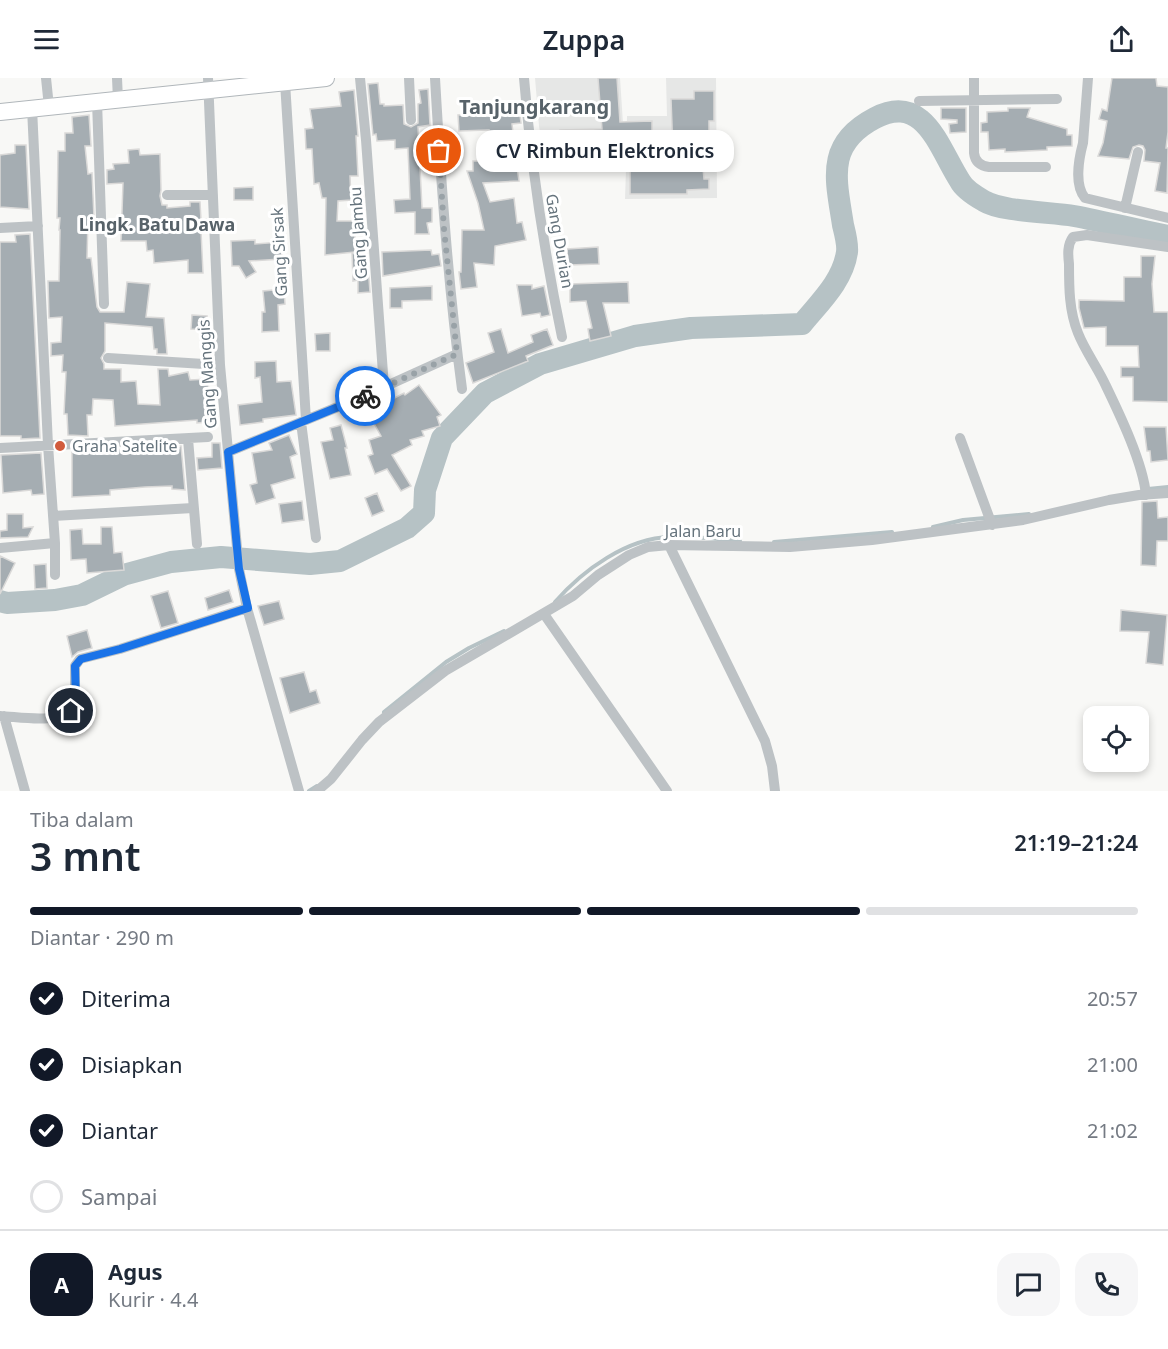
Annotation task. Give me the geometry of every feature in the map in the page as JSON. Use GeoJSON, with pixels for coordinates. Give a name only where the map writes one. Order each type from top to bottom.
{"type":"FeatureCollection","features":[{"type":"Feature","properties":{"kind":"main road"},"geometry":{"type":"LineString","coordinates":[[0,112],[118,100],[208,84],[326,78]]}},
{"type":"Feature","properties":{"kind":"street"},"geometry":{"type":"LineString","coordinates":[[46,78],[41,108],[38,226],[55,575]]}},
{"type":"Feature","properties":{"kind":"street"},"geometry":{"type":"LineString","coordinates":[[117,78],[118,100]]}},
{"type":"Feature","properties":{"kind":"street","name":"Gang Jambu"},"geometry":{"type":"LineString","coordinates":[[360,78],[384,387]]}},
{"type":"Feature","properties":{"kind":"street"},"geometry":{"type":"LineString","coordinates":[[409,78],[411,120]]}},
{"type":"Feature","properties":{"kind":"street"},"geometry":{"type":"LineString","coordinates":[[435,78],[442,196],[462,389]]}},
{"type":"Feature","properties":{"kind":"street","name":"Gang Durian"},"geometry":{"type":"LineString","coordinates":[[524,78],[531,158],[550,283],[562,337]]}},
{"type":"Feature","properties":{"kind":"street"},"geometry":{"type":"LineString","coordinates":[[974,78],[974,153],[979,163],[989,167],[1046,167]]}},
{"type":"Feature","properties":{"kind":"street"},"geometry":{"type":"LineString","coordinates":[[1088,78],[1083,143],[1080,153],[1081,192],[1085,198],[1168,218]]}},
{"type":"Feature","properties":{"kind":"street","name":"Gang Sirsak"},"geometry":{"type":"LineString","coordinates":[[292,80],[288,166],[303,421],[316,538]]}},
{"type":"Feature","properties":{"kind":"street","name":"Gang Manggis"},"geometry":{"type":"LineString","coordinates":[[208,84],[220,364],[239,569],[299,789]]}},
{"type":"Feature","properties":{"kind":"street"},"geometry":{"type":"LineString","coordinates":[[919,101],[1056,99]]}},
{"type":"Feature","properties":{"kind":"street"},"geometry":{"type":"LineString","coordinates":[[97,101],[104,304]]}},
{"type":"Feature","properties":{"kind":"street"},"geometry":{"type":"LineString","coordinates":[[1125,208],[1138,152]]}},
{"type":"Feature","properties":{"kind":"street"},"geometry":{"type":"LineString","coordinates":[[167,195],[213,195]]}},
{"type":"Feature","properties":{"kind":"street"},"geometry":{"type":"LineString","coordinates":[[0,228],[38,226]]}},
{"type":"Feature","properties":{"kind":"street"},"geometry":{"type":"LineString","coordinates":[[1145,490],[1138,461],[1107,386],[1078,334],[1069,289],[1069,244],[1070,240],[1078,235],[1087,234],[1168,247]]}},
{"type":"Feature","properties":{"kind":"street"},"geometry":{"type":"LineString","coordinates":[[228,452],[457,354]]}},
{"type":"Feature","properties":{"kind":"street"},"geometry":{"type":"LineString","coordinates":[[108,358],[220,364]]}},
{"type":"Feature","properties":{"kind":"street"},"geometry":{"type":"LineString","coordinates":[[0,448],[208,437]]}},
{"type":"Feature","properties":{"kind":"street"},"geometry":{"type":"LineString","coordinates":[[960,438],[990,518]]}},
{"type":"Feature","properties":{"kind":"street"},"geometry":{"type":"LineString","coordinates":[[188,439],[196,544]]}},
{"type":"Feature","properties":{"kind":"street","name":"Jalan Baru"},"geometry":{"type":"LineString","coordinates":[[318,791],[379,722],[445,671],[573,596],[629,555],[648,548],[669,545],[790,547],[872,540],[1145,490],[1168,493]]}},
{"type":"Feature","properties":{"kind":"street"},"geometry":{"type":"LineString","coordinates":[[53,516],[193,508]]}},
{"type":"Feature","properties":{"kind":"street"},"geometry":{"type":"LineString","coordinates":[[0,548],[55,543]]}},
{"type":"Feature","properties":{"kind":"street"},"geometry":{"type":"LineString","coordinates":[[669,545],[765,741],[772,766],[775,791]]}},
{"type":"Feature","properties":{"kind":"street"},"geometry":{"type":"LineString","coordinates":[[26,791],[2,716],[46,718],[66,714],[75,707],[75,666],[81,659],[120,649],[248,608]]}},
{"type":"Feature","properties":{"kind":"street"},"geometry":{"type":"LineString","coordinates":[[544,614],[667,791]]}},
{"type":"Feature","properties":{"kind":"shaded area"},"geometry":{"type":"Polygon","coordinates":[[[535,78],[620,78],[626,169],[627,116],[667,116],[666,78],[716,78],[717,198],[625,199],[626,170],[546,171],[535,78]]]}},
{"type":"Feature","properties":{"kind":"building"},"geometry":{"type":"Polygon","coordinates":[[[598,78],[617,78],[620,122],[652,121],[652,153],[673,152],[671,99],[694,99],[694,91],[714,91],[714,121],[709,121],[709,138],[704,138],[704,179],[709,179],[709,189],[687,190],[687,194],[630,194],[630,165],[562,164],[560,130],[602,129],[598,78]]]}},
{"type":"Feature","properties":{"kind":"building"},"geometry":{"type":"Polygon","coordinates":[[[1112,78],[1156,78],[1157,86],[1168,87],[1167,193],[1155,191],[1160,163],[1144,161],[1143,146],[1133,147],[1129,159],[1098,156],[1107,121],[1099,119],[1102,109],[1107,111],[1112,78]]]}},
{"type":"Feature","properties":{"kind":"building"},"geometry":{"type":"Polygon","coordinates":[[[378,83],[380,104],[384,106],[403,105],[404,124],[411,127],[418,123],[418,104],[421,103],[419,90],[428,89],[430,125],[418,127],[422,208],[432,208],[432,222],[427,223],[429,234],[415,234],[415,212],[395,213],[394,200],[410,199],[408,148],[395,149],[395,140],[377,141],[376,134],[373,135],[368,84],[378,83]]]}},
{"type":"Feature","properties":{"kind":"building"},"geometry":{"type":"Polygon","coordinates":[[[354,90],[358,136],[356,136],[358,176],[350,176],[351,200],[338,201],[337,221],[359,221],[359,212],[364,212],[365,234],[355,234],[355,252],[325,255],[326,198],[322,198],[319,183],[314,184],[312,149],[306,149],[305,129],[313,128],[310,109],[341,106],[339,92],[354,90]]]}},
{"type":"Feature","properties":{"kind":"building"},"geometry":{"type":"Polygon","coordinates":[[[519,107],[521,123],[512,124],[513,133],[510,133],[511,154],[515,154],[519,181],[483,183],[490,202],[514,198],[517,223],[522,222],[526,240],[495,246],[494,265],[474,263],[477,287],[461,289],[459,272],[461,272],[462,230],[484,230],[467,171],[473,171],[473,161],[489,161],[489,130],[459,131],[458,115],[491,114],[490,110],[519,107]]]}},
{"type":"Feature","properties":{"kind":"building"},"geometry":{"type":"Polygon","coordinates":[[[941,108],[966,108],[966,132],[950,133],[949,124],[957,123],[957,120],[941,119],[941,108]]]}},
{"type":"Feature","properties":{"kind":"building"},"geometry":{"type":"Polygon","coordinates":[[[1008,108],[1030,108],[1027,117],[1067,129],[1067,135],[1072,135],[1072,146],[1047,147],[1047,150],[1005,152],[1005,149],[989,150],[988,132],[981,132],[981,123],[987,122],[987,112],[1008,111],[1008,108]]]}},
{"type":"Feature","properties":{"kind":"building"},"geometry":{"type":"Polygon","coordinates":[[[89,115],[91,146],[85,146],[88,174],[92,173],[94,218],[88,218],[87,258],[91,258],[97,307],[100,312],[124,312],[127,282],[150,284],[146,317],[164,318],[167,354],[157,354],[157,349],[154,349],[152,327],[105,323],[105,351],[101,358],[104,369],[121,369],[121,382],[136,381],[138,404],[160,405],[158,369],[168,369],[169,376],[188,372],[190,380],[208,379],[209,391],[206,391],[208,422],[197,423],[197,420],[115,426],[113,400],[93,399],[92,415],[87,415],[88,436],[68,435],[67,414],[64,414],[66,372],[62,372],[63,355],[51,356],[51,343],[61,342],[62,317],[49,318],[48,281],[59,281],[58,151],[65,151],[65,133],[73,133],[72,117],[89,115]]]}},
{"type":"Feature","properties":{"kind":"building"},"geometry":{"type":"Polygon","coordinates":[[[15,145],[26,145],[29,209],[0,207],[0,155],[15,153],[15,145]]]}},
{"type":"Feature","properties":{"kind":"building"},"geometry":{"type":"Polygon","coordinates":[[[139,149],[140,155],[160,154],[162,205],[167,205],[167,208],[190,206],[190,202],[200,202],[201,220],[206,219],[207,230],[201,231],[203,273],[188,273],[188,260],[154,263],[153,250],[147,251],[146,241],[121,241],[123,183],[107,184],[107,170],[114,169],[113,164],[129,163],[128,150],[139,149]]]}},
{"type":"Feature","properties":{"kind":"building"},"geometry":{"type":"Polygon","coordinates":[[[253,187],[253,200],[234,200],[234,188],[253,187]]]}},
{"type":"Feature","properties":{"kind":"building"},"geometry":{"type":"Polygon","coordinates":[[[30,234],[40,438],[21,439],[21,436],[0,436],[0,242],[16,242],[15,235],[30,234]]]}},
{"type":"Feature","properties":{"kind":"building"},"geometry":{"type":"Polygon","coordinates":[[[255,240],[255,244],[282,242],[282,259],[249,261],[256,272],[246,278],[239,266],[232,266],[231,241],[255,240]]]}},
{"type":"Feature","properties":{"kind":"building"},"geometry":{"type":"Polygon","coordinates":[[[598,247],[599,264],[568,265],[567,249],[598,247]]]}},
{"type":"Feature","properties":{"kind":"building"},"geometry":{"type":"Polygon","coordinates":[[[431,250],[432,255],[439,254],[441,266],[383,276],[382,252],[431,250]]]}},
{"type":"Feature","properties":{"kind":"building"},"geometry":{"type":"Polygon","coordinates":[[[352,253],[367,253],[370,292],[358,293],[358,280],[353,281],[352,253]]]}},
{"type":"Feature","properties":{"kind":"building"},"geometry":{"type":"Polygon","coordinates":[[[1141,256],[1155,256],[1152,284],[1154,312],[1168,312],[1168,402],[1133,401],[1133,377],[1121,377],[1121,367],[1139,367],[1138,346],[1106,346],[1106,327],[1084,328],[1079,308],[1079,300],[1124,301],[1124,277],[1141,277],[1141,256]]]}},
{"type":"Feature","properties":{"kind":"building"},"geometry":{"type":"Polygon","coordinates":[[[628,282],[629,303],[603,303],[611,336],[590,341],[588,329],[592,328],[586,301],[570,302],[570,284],[628,282]]]}},
{"type":"Feature","properties":{"kind":"building"},"geometry":{"type":"Polygon","coordinates":[[[517,285],[532,285],[532,289],[544,286],[550,315],[541,317],[540,313],[522,316],[517,285]]]}},
{"type":"Feature","properties":{"kind":"building"},"geometry":{"type":"Polygon","coordinates":[[[432,286],[432,300],[402,301],[402,308],[390,308],[390,288],[432,286]]]}},
{"type":"Feature","properties":{"kind":"building"},"geometry":{"type":"Polygon","coordinates":[[[284,289],[285,304],[278,305],[279,331],[262,332],[262,312],[265,312],[263,291],[284,289]]]}},
{"type":"Feature","properties":{"kind":"building"},"geometry":{"type":"Polygon","coordinates":[[[192,315],[207,316],[206,330],[191,329],[192,315]]]}},
{"type":"Feature","properties":{"kind":"building"},"geometry":{"type":"Polygon","coordinates":[[[501,329],[508,353],[533,342],[531,335],[547,329],[553,345],[526,356],[528,361],[473,383],[466,363],[494,352],[488,333],[501,329]]]}},
{"type":"Feature","properties":{"kind":"building"},"geometry":{"type":"Polygon","coordinates":[[[330,333],[330,351],[316,351],[315,334],[330,333]]]}},
{"type":"Feature","properties":{"kind":"building"},"geometry":{"type":"Polygon","coordinates":[[[276,361],[277,382],[291,381],[296,415],[263,419],[263,422],[240,425],[238,405],[262,402],[260,377],[255,378],[255,362],[276,361]]]}},
{"type":"Feature","properties":{"kind":"building"},"geometry":{"type":"Polygon","coordinates":[[[419,385],[441,415],[437,417],[440,426],[422,431],[424,436],[410,440],[412,445],[392,455],[411,486],[401,491],[387,469],[375,474],[368,456],[373,454],[369,440],[381,436],[371,418],[384,411],[381,405],[404,393],[405,395],[419,385]]]}},
{"type":"Feature","properties":{"kind":"building"},"geometry":{"type":"Polygon","coordinates":[[[341,425],[351,475],[330,479],[321,442],[333,440],[330,428],[341,425]]]}},
{"type":"Feature","properties":{"kind":"building"},"geometry":{"type":"Polygon","coordinates":[[[1144,427],[1166,427],[1168,460],[1151,462],[1144,427]]]}},
{"type":"Feature","properties":{"kind":"building"},"geometry":{"type":"Polygon","coordinates":[[[289,435],[297,454],[290,457],[295,478],[271,485],[275,498],[256,504],[250,485],[257,483],[252,453],[272,450],[269,443],[289,435]]]}},
{"type":"Feature","properties":{"kind":"building"},"geometry":{"type":"Polygon","coordinates":[[[212,443],[220,443],[222,468],[198,470],[197,458],[212,457],[212,443]]]}},
{"type":"Feature","properties":{"kind":"building"},"geometry":{"type":"Polygon","coordinates":[[[181,446],[185,490],[172,489],[172,486],[145,487],[110,490],[110,495],[72,497],[72,452],[92,451],[92,453],[181,446]]]}},
{"type":"Feature","properties":{"kind":"building"},"geometry":{"type":"Polygon","coordinates":[[[41,453],[44,494],[32,495],[31,490],[3,493],[1,455],[41,453]]]}},
{"type":"Feature","properties":{"kind":"building"},"geometry":{"type":"Polygon","coordinates":[[[377,493],[384,511],[372,516],[365,498],[377,493]]]}},
{"type":"Feature","properties":{"kind":"building"},"geometry":{"type":"Polygon","coordinates":[[[302,501],[304,520],[282,523],[279,504],[302,501]]]}},
{"type":"Feature","properties":{"kind":"building"},"geometry":{"type":"Polygon","coordinates":[[[1157,501],[1158,518],[1168,517],[1168,541],[1157,541],[1156,566],[1141,565],[1142,502],[1157,501]]]}},
{"type":"Feature","properties":{"kind":"building"},"geometry":{"type":"Polygon","coordinates":[[[7,514],[23,514],[23,528],[33,527],[28,537],[0,538],[0,531],[7,530],[7,514]]]}},
{"type":"Feature","properties":{"kind":"building"},"geometry":{"type":"Polygon","coordinates":[[[101,527],[112,527],[114,553],[122,552],[124,570],[87,573],[86,559],[71,560],[70,530],[82,529],[83,544],[101,544],[101,527]]]}},
{"type":"Feature","properties":{"kind":"building"},"geometry":{"type":"Polygon","coordinates":[[[0,556],[15,563],[0,594],[0,556]]]}},
{"type":"Feature","properties":{"kind":"building"},"geometry":{"type":"Polygon","coordinates":[[[46,564],[47,588],[35,589],[34,565],[46,564]]]}},
{"type":"Feature","properties":{"kind":"building"},"geometry":{"type":"Polygon","coordinates":[[[229,590],[233,602],[208,610],[205,598],[229,590]]]}},
{"type":"Feature","properties":{"kind":"building"},"geometry":{"type":"Polygon","coordinates":[[[168,591],[178,623],[161,628],[151,596],[168,591]]]}},
{"type":"Feature","properties":{"kind":"building"},"geometry":{"type":"Polygon","coordinates":[[[279,601],[284,619],[264,625],[258,606],[279,601]]]}},
{"type":"Feature","properties":{"kind":"building"},"geometry":{"type":"Polygon","coordinates":[[[1121,610],[1167,615],[1163,665],[1146,663],[1149,632],[1120,631],[1121,610]]]}},
{"type":"Feature","properties":{"kind":"building"},"geometry":{"type":"Polygon","coordinates":[[[87,630],[92,648],[78,652],[72,657],[67,636],[87,630]]]}},
{"type":"Feature","properties":{"kind":"building"},"geometry":{"type":"Polygon","coordinates":[[[304,672],[310,692],[316,690],[320,703],[290,713],[280,678],[304,672]]]}},
{"type":"Feature","properties":{"kind":"waterway"},"geometry":{"type":"LineString","coordinates":[[0,601],[7,603],[55,600],[82,595],[123,575],[171,562],[221,557],[310,564],[340,561],[407,528],[424,513],[425,490],[442,438],[485,393],[540,364],[635,336],[691,328],[802,324],[829,291],[845,263],[847,246],[837,178],[841,151],[848,139],[859,128],[875,118],[892,112],[906,112],[918,118],[937,140],[962,184],[971,193],[992,205],[1074,216],[1168,236]]}},
{"type":"Feature","properties":{"kind":"waterway"},"geometry":{"type":"LineString","coordinates":[[1148,489],[1168,487]]}},
{"type":"Feature","properties":{"kind":"waterway"},"geometry":{"type":"LineString","coordinates":[[933,527],[963,520],[1029,514]]}},
{"type":"Feature","properties":{"kind":"waterway"},"geometry":{"type":"LineString","coordinates":[[774,542],[892,532]]}},
{"type":"Feature","properties":{"kind":"waterway"},"geometry":{"type":"LineString","coordinates":[[555,602],[592,568],[638,543],[670,537],[740,541]]}},
{"type":"Feature","properties":{"kind":"waterway"},"geometry":{"type":"LineString","coordinates":[[384,712],[446,662],[504,631]]}},
{"type":"Feature","properties":{"kind":"waterway"},"geometry":{"type":"LineString","coordinates":[[309,791],[317,786]]}},
{"type":"Feature","properties":{"kind":"way so far"},"geometry":{"type":"LineString","coordinates":[[365,396],[457,354],[444,229],[439,151]]}},
{"type":"Feature","properties":{"kind":"place","name":"CV Rimbun Elektronics"},"geometry":{"type":"Point","coordinates":[439,151]}},
{"type":"Feature","properties":{"kind":"place","name":"Graha Satelite"},"geometry":{"type":"Point","coordinates":[60,446]}},
{"type":"Feature","properties":{"kind":"district","name":"Tanjungkarang"},"geometry":{"type":"Point","coordinates":[534,107]}},
{"type":"Feature","properties":{"kind":"district","name":"Lingk. Batu Dawa"},"geometry":{"type":"Point","coordinates":[157,225]}},
{"type":"Feature","properties":{"kind":"route"},"geometry":{"type":"LineString","coordinates":[[71,711],[76,704],[75,666],[81,659],[120,649],[248,608],[239,569],[228,452],[365,396]]}}]}
